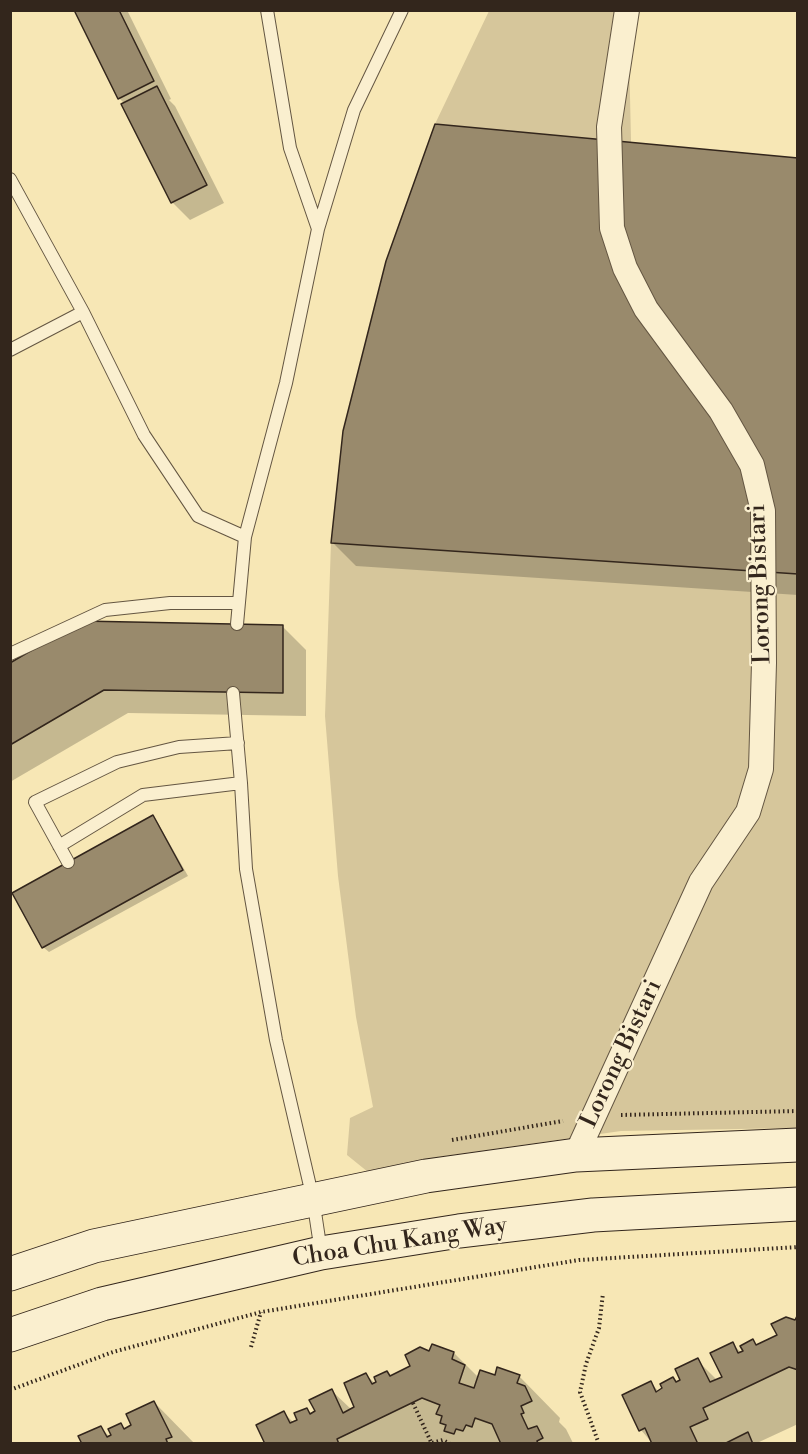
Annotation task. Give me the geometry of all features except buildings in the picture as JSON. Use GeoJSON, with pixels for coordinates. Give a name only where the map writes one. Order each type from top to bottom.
{"type":"FeatureCollection","features":[{"type":"Feature","properties":{"kind":"main road"},"geometry":{"type":"LineString","coordinates":[[10,1274],[94,1246],[426,1176],[576,1155],[798,1145]]}},
{"type":"Feature","properties":{"kind":"main road","name":"Choa Chu Kang Way"},"geometry":{"type":"LineString","coordinates":[[10,1335],[102,1304],[321,1253],[459,1231],[593,1215],[798,1204]]}},
{"type":"Feature","properties":{"kind":"street","name":"Lorong Bistari"},"geometry":{"type":"LineString","coordinates":[[576,1155],[701,882],[748,812],[761,769],[764,511],[752,465],[721,411],[646,309],[625,268],[612,228],[609,127],[627,10]]}},
{"type":"Feature","properties":{"kind":"lane"},"geometry":{"type":"LineString","coordinates":[[267,10],[290,148],[318,229]]}},
{"type":"Feature","properties":{"kind":"lane"},"geometry":{"type":"LineString","coordinates":[[237,624],[245,537],[286,383],[318,229],[354,110],[402,10]]}},
{"type":"Feature","properties":{"kind":"lane"},"geometry":{"type":"LineString","coordinates":[[10,179],[82,312],[144,435],[198,516],[245,537]]}},
{"type":"Feature","properties":{"kind":"lane"},"geometry":{"type":"LineString","coordinates":[[11,349],[82,312]]}},
{"type":"Feature","properties":{"kind":"lane"},"geometry":{"type":"LineString","coordinates":[[10,654],[105,610],[170,603],[239,603]]}},
{"type":"Feature","properties":{"kind":"lane"},"geometry":{"type":"LineString","coordinates":[[233,693],[249,891],[276,1040],[313,1199],[321,1253]]}},
{"type":"Feature","properties":{"kind":"lane"},"geometry":{"type":"LineString","coordinates":[[68,862],[35,802],[117,762],[179,747],[238,743]]}},
{"type":"Feature","properties":{"kind":"lane"},"geometry":{"type":"LineString","coordinates":[[59,846],[143,795],[241,783]]}},
{"type":"Feature","properties":{"kind":"path"},"geometry":{"type":"LineString","coordinates":[[594,1115],[798,1111]]}},
{"type":"Feature","properties":{"kind":"path"},"geometry":{"type":"LineString","coordinates":[[10,1390],[113,1352],[261,1312],[579,1260],[798,1247]]}},
{"type":"Feature","properties":{"kind":"path"},"geometry":{"type":"LineString","coordinates":[[599,1443],[580,1392],[586,1364],[599,1328],[603,1293]]}},
{"type":"Feature","properties":{"kind":"path"},"geometry":{"type":"LineString","coordinates":[[251,1347],[261,1312]]}},
{"type":"Feature","properties":{"kind":"path"},"geometry":{"type":"LineString","coordinates":[[413,1403],[430,1442],[443,1440],[450,1443]]}},
{"type":"Feature","properties":{"kind":"shaded area"},"geometry":{"type":"Polygon","coordinates":[[[489,11],[640,11],[629,53],[632,183],[797,163],[797,1128],[621,1131],[438,1157],[368,1172],[347,1155],[350,1118],[373,1107],[356,1017],[338,876],[325,716],[331,543],[343,431],[386,261],[435,124],[489,11]]]}}]}
